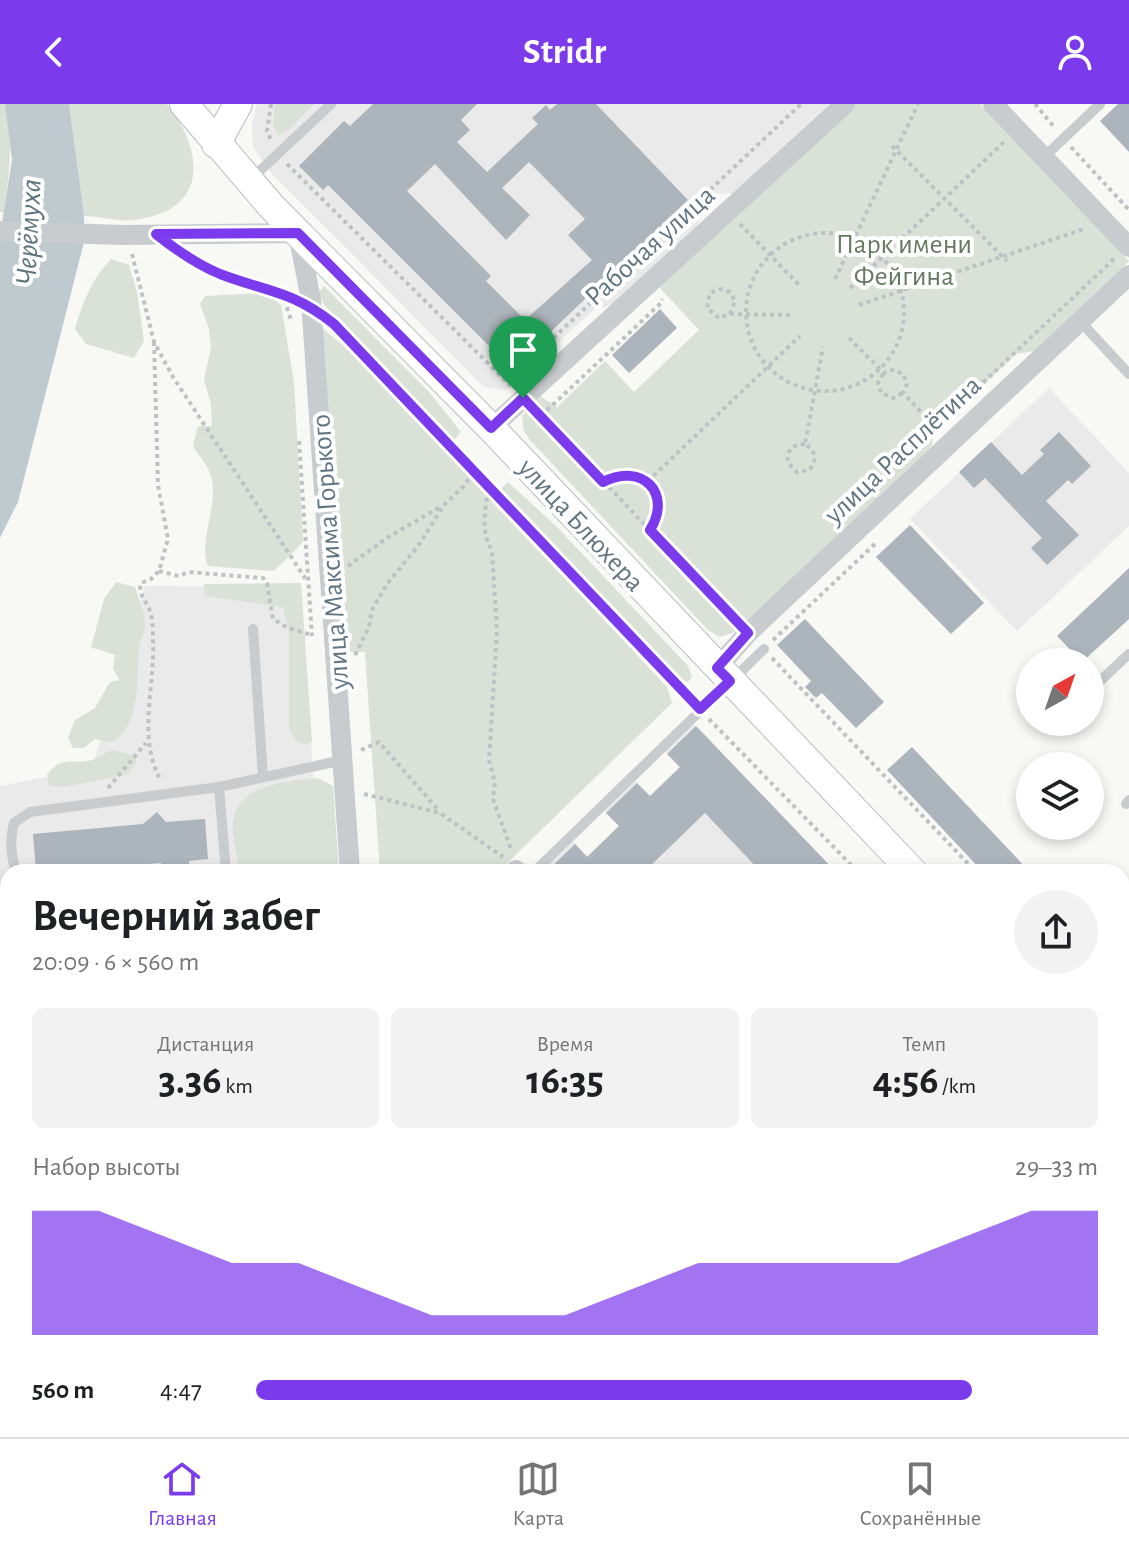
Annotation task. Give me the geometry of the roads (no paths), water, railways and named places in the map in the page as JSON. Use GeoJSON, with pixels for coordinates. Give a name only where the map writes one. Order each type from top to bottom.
{"type":"FeatureCollection","features":[{"type":"Feature","properties":{"kind":"street","name":"улица Блюхера"},"geometry":{"type":"LineString","coordinates":[[184,104],[248,181],[491,428],[905,864]]}},
{"type":"Feature","properties":{"kind":"street"},"geometry":{"type":"LineString","coordinates":[[216,144],[238,104]]}},
{"type":"Feature","properties":{"kind":"street","name":"Рабочая улица"},"geometry":{"type":"LineString","coordinates":[[491,428],[845,104]]}},
{"type":"Feature","properties":{"kind":"street"},"geometry":{"type":"LineString","coordinates":[[993,104],[1129,247]]}},
{"type":"Feature","properties":{"kind":"street"},"geometry":{"type":"LineString","coordinates":[[0,231],[123,235],[298,233]]}},
{"type":"Feature","properties":{"kind":"street","name":"улица Максима Горького"},"geometry":{"type":"LineString","coordinates":[[298,233],[311,306],[349,864]]}},
{"type":"Feature","properties":{"kind":"street","name":"улица Расплётина"},"geometry":{"type":"LineString","coordinates":[[724,675],[748,633],[1129,275]]}},
{"type":"Feature","properties":{"kind":"lane"},"geometry":{"type":"LineString","coordinates":[[248,181],[331,104]]}},
{"type":"Feature","properties":{"kind":"lane"},"geometry":{"type":"LineString","coordinates":[[1044,157],[1100,104]]}},
{"type":"Feature","properties":{"kind":"lane"},"geometry":{"type":"LineString","coordinates":[[1079,320],[1129,374]]}},
{"type":"Feature","properties":{"kind":"lane"},"geometry":{"type":"LineString","coordinates":[[253,629],[263,777]]}},
{"type":"Feature","properties":{"kind":"lane"},"geometry":{"type":"LineString","coordinates":[[531,864],[700,709],[724,675],[764,649]]}},
{"type":"Feature","properties":{"kind":"lane"},"geometry":{"type":"LineString","coordinates":[[1104,677],[1129,654]]}},
{"type":"Feature","properties":{"kind":"lane"},"geometry":{"type":"LineString","coordinates":[[13,864],[11,833],[14,823],[21,816],[219,787],[343,760]]}},
{"type":"Feature","properties":{"kind":"lane"},"geometry":{"type":"LineString","coordinates":[[219,787],[225,864]]}},
{"type":"Feature","properties":{"kind":"water","name":"Черёмуха"},"geometry":{"type":"Polygon","coordinates":[[[5,104],[69,104],[84,215],[84,242],[18,502],[0,538],[0,235],[12,160],[5,104]]]}},
{"type":"Feature","properties":{"kind":"park label","name":"Парк имени Фейгина"},"geometry":{"type":"Point","coordinates":[904,259]}}]}
